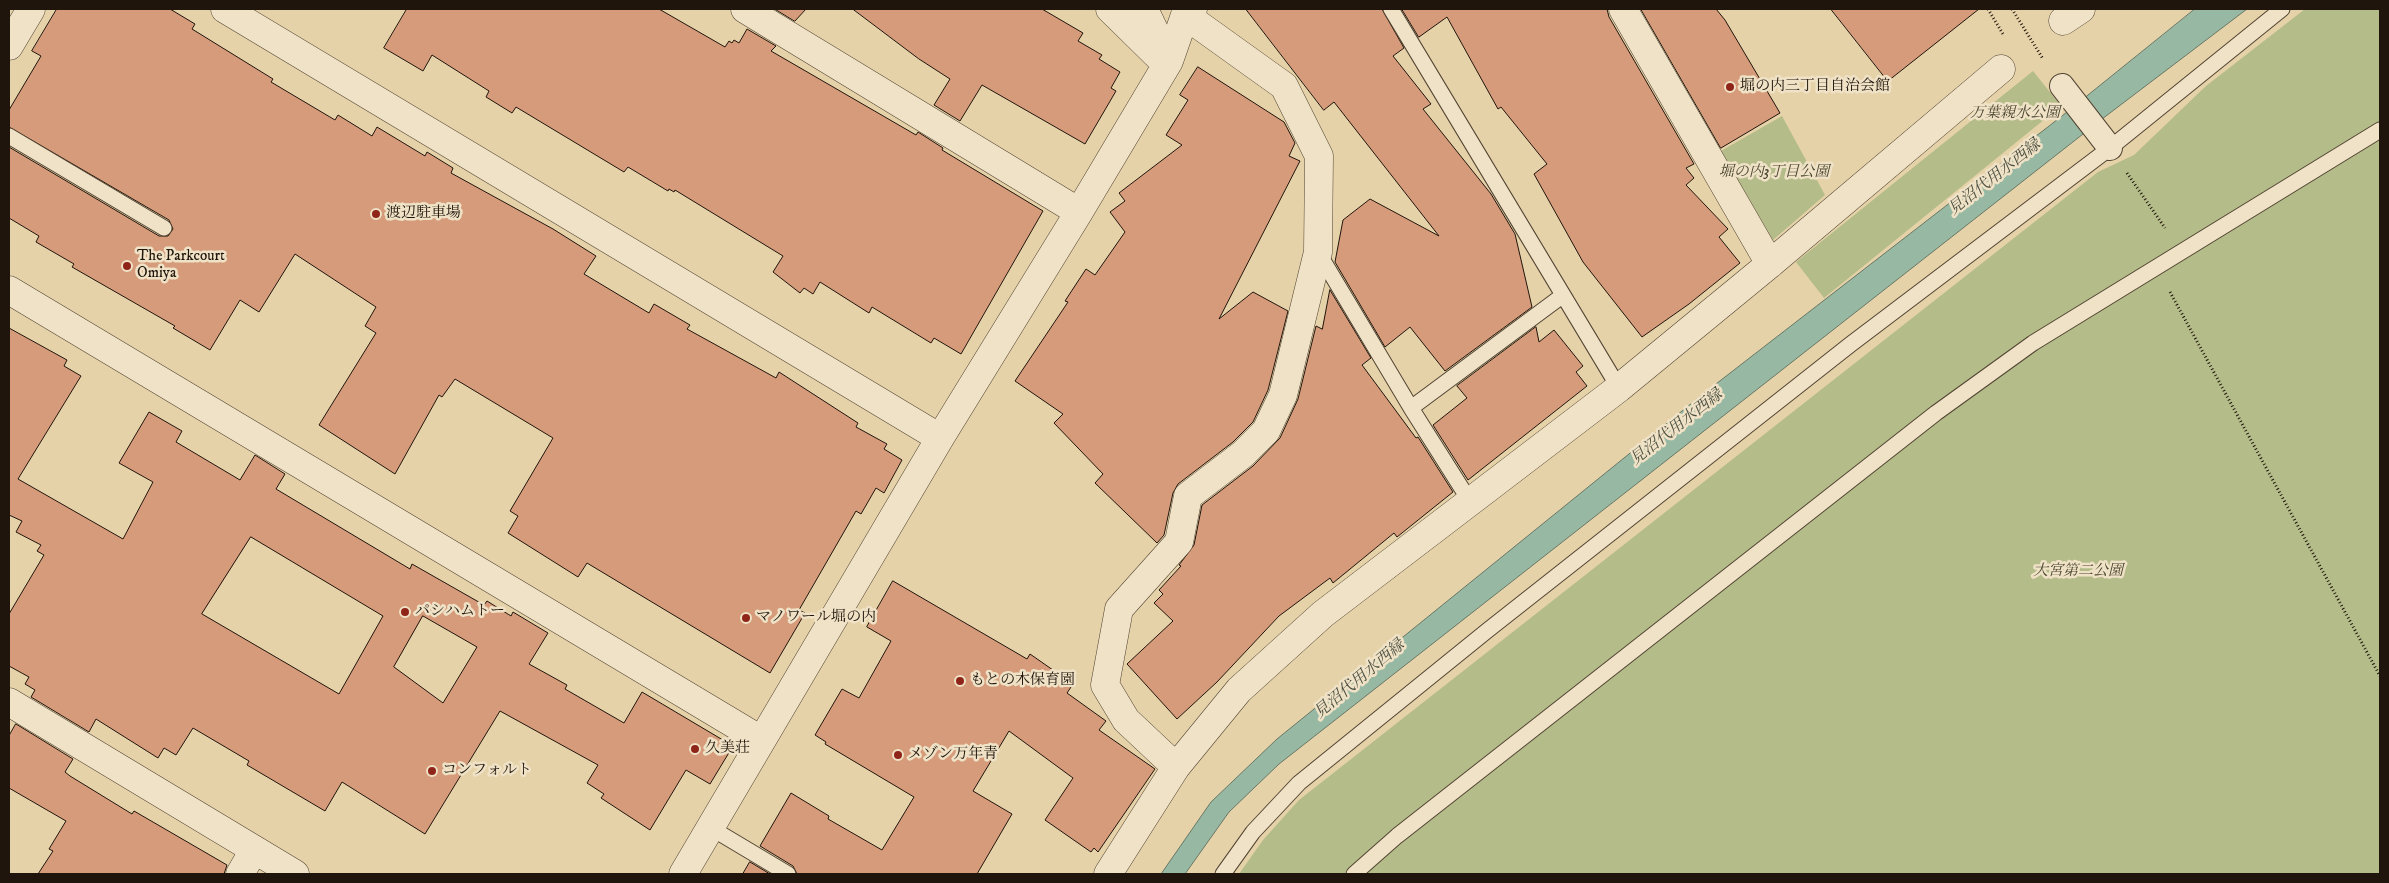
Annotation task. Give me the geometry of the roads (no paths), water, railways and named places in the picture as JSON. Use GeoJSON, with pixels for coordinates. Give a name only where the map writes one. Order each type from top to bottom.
{"type":"FeatureCollection","features":[{"type":"Feature","properties":{"kind":"street"},"geometry":{"type":"LineString","coordinates":[[9,46],[31,9]]}},
{"type":"Feature","properties":{"kind":"street"},"geometry":{"type":"LineString","coordinates":[[225,9],[940,438]]}},
{"type":"Feature","properties":{"kind":"street"},"geometry":{"type":"LineString","coordinates":[[745,9],[1079,212]]}},
{"type":"Feature","properties":{"kind":"street"},"geometry":{"type":"LineString","coordinates":[[1110,9],[1168,62]]}},
{"type":"Feature","properties":{"kind":"street"},"geometry":{"type":"LineString","coordinates":[[1144,9],[1168,62]]}},
{"type":"Feature","properties":{"kind":"street"},"geometry":{"type":"LineString","coordinates":[[1623,9],[1770,264]]}},
{"type":"Feature","properties":{"kind":"street"},"geometry":{"type":"LineString","coordinates":[[683,874],[940,438],[1079,212],[1168,62],[1189,12],[1284,86],[1319,156],[1318,252],[1283,395],[1266,431],[1243,454],[1188,496],[1179,542],[1119,609],[1105,685],[1126,720],[1176,767]]}},
{"type":"Feature","properties":{"kind":"street"},"geometry":{"type":"LineString","coordinates":[[1108,874],[1176,767],[1239,690],[1323,614],[1619,388],[1770,264],[2001,69]]}},
{"type":"Feature","properties":{"kind":"street"},"geometry":{"type":"LineString","coordinates":[[2062,86],[2107,144]]}},
{"type":"Feature","properties":{"kind":"street"},"geometry":{"type":"LineString","coordinates":[[9,290],[761,740]]}},
{"type":"Feature","properties":{"kind":"street"},"geometry":{"type":"LineString","coordinates":[[9,702],[295,874]]}},
{"type":"Feature","properties":{"kind":"street"},"geometry":{"type":"LineString","coordinates":[[240,874],[254,850]]}},
{"type":"Feature","properties":{"kind":"lane"},"geometry":{"type":"LineString","coordinates":[[1392,9],[1562,296],[1619,388]]}},
{"type":"Feature","properties":{"kind":"lane"},"geometry":{"type":"LineString","coordinates":[[1223,874],[1253,832],[1299,783],[1488,630],[2282,9]]}},
{"type":"Feature","properties":{"kind":"lane"},"geometry":{"type":"LineString","coordinates":[[1354,874],[1405,830],[1936,413],[2033,343],[2380,130]]}},
{"type":"Feature","properties":{"kind":"lane"},"geometry":{"type":"LineString","coordinates":[[9,136],[164,228]]}},
{"type":"Feature","properties":{"kind":"lane"},"geometry":{"type":"LineString","coordinates":[[1318,252],[1411,408],[1471,502]]}},
{"type":"Feature","properties":{"kind":"lane"},"geometry":{"type":"LineString","coordinates":[[1411,408],[1562,296]]}},
{"type":"Feature","properties":{"kind":"lane"},"geometry":{"type":"LineString","coordinates":[[711,828],[788,874]]}},
{"type":"Feature","properties":{"kind":"water","name":"見沼代用水西縁"},"geometry":{"type":"Polygon","coordinates":[[[2195,9],[2247,9],[2106,116],[1279,764],[1229,812],[1185,874],[1161,874],[1211,802],[1277,739],[1703,394],[2062,116],[2195,9]]]}},
{"type":"Feature","properties":{"kind":"place","name":"堀の内三丁目自治会館"},"geometry":{"type":"Point","coordinates":[1730,87]}},
{"type":"Feature","properties":{"kind":"place","name":"渡辺駐車場"},"geometry":{"type":"Point","coordinates":[376,214]}},
{"type":"Feature","properties":{"kind":"place","name":"The Parkcourt Omiya"},"geometry":{"type":"Point","coordinates":[127,266]}},
{"type":"Feature","properties":{"kind":"place","name":"パシハムトー"},"geometry":{"type":"Point","coordinates":[405,612]}},
{"type":"Feature","properties":{"kind":"place","name":"マノワール堀の内"},"geometry":{"type":"Point","coordinates":[746,618]}},
{"type":"Feature","properties":{"kind":"place","name":"もとの木保育園"},"geometry":{"type":"Point","coordinates":[960,681]}},
{"type":"Feature","properties":{"kind":"place","name":"久美荘"},"geometry":{"type":"Point","coordinates":[695,749]}},
{"type":"Feature","properties":{"kind":"place","name":"メゾン万年青"},"geometry":{"type":"Point","coordinates":[898,755]}},
{"type":"Feature","properties":{"kind":"place","name":"コンフォルト"},"geometry":{"type":"Point","coordinates":[432,771]}},
{"type":"Feature","properties":{"kind":"park label","name":"万葉親水公園"},"geometry":{"type":"Point","coordinates":[2015,114]}},
{"type":"Feature","properties":{"kind":"park label","name":"堀の内3丁目公園"},"geometry":{"type":"Point","coordinates":[1774,173]}},
{"type":"Feature","properties":{"kind":"park label","name":"大宮第二公園"},"geometry":{"type":"Point","coordinates":[2078,572]}}]}
